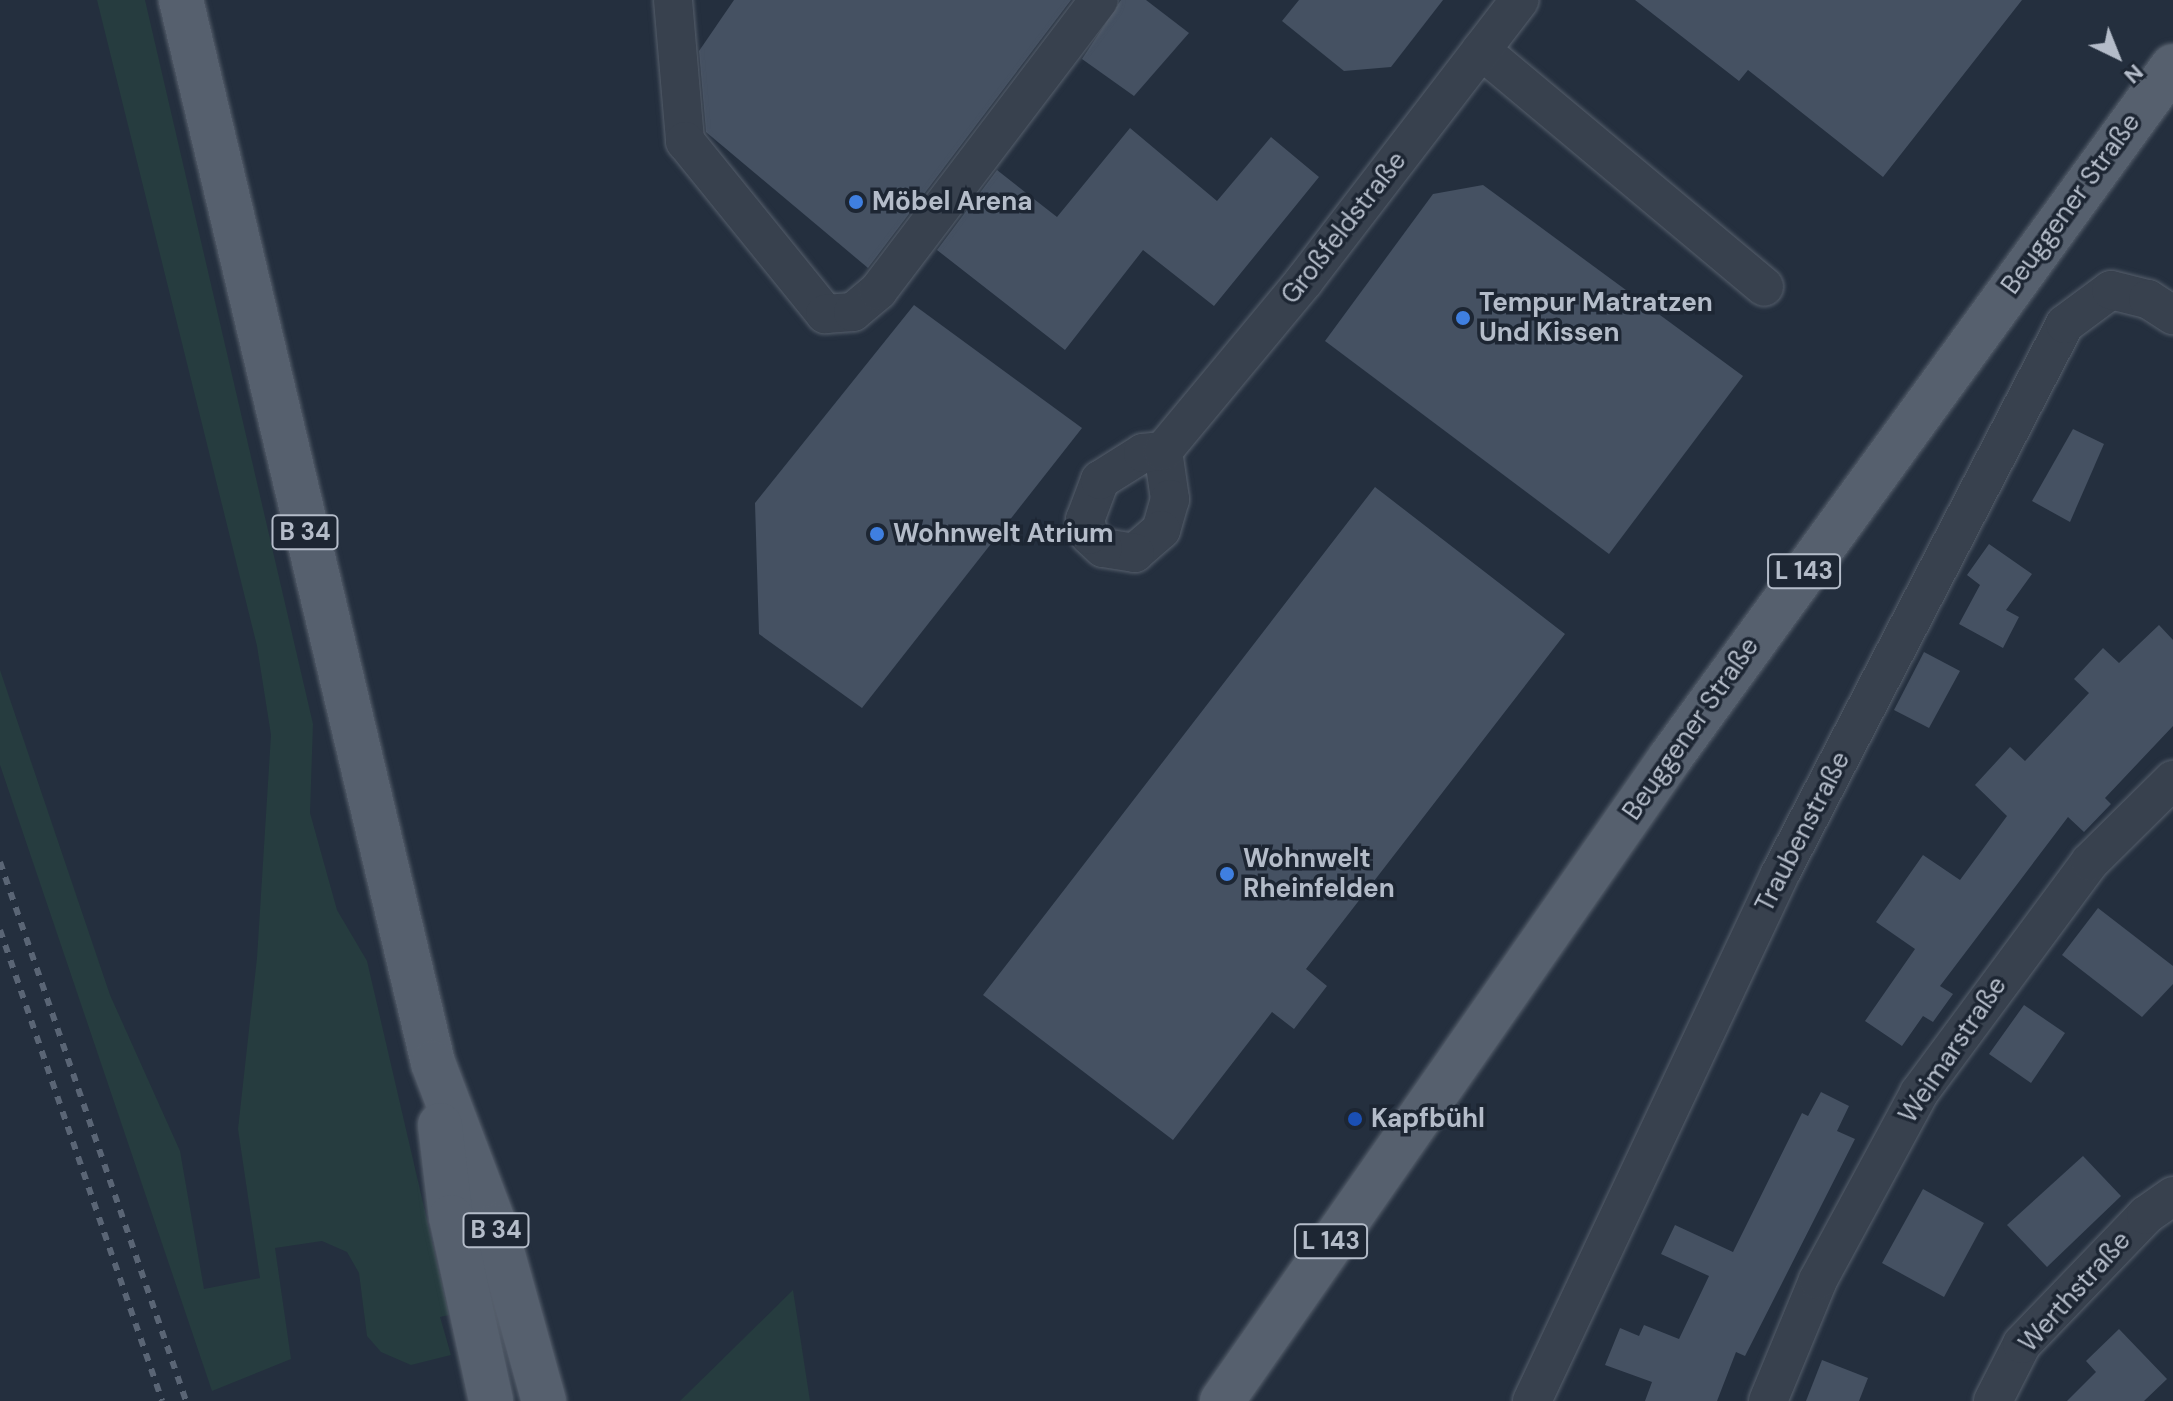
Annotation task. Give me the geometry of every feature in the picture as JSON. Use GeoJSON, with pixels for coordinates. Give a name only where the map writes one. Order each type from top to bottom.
{"type":"FeatureCollection","features":[{"type":"Feature","properties":{"kind":"main road","name":"B 34"},"geometry":{"type":"LineString","coordinates":[[181,0],[433,1063],[451,1217],[491,1401]]}},
{"type":"Feature","properties":{"kind":"main road","name":"Beuggener Straße"},"geometry":{"type":"LineString","coordinates":[[1222,1401],[1670,758],[2173,66]]}},
{"type":"Feature","properties":{"kind":"main road","name":"B 34"},"geometry":{"type":"LineString","coordinates":[[433,1063],[495,1226],[544,1401]]}},
{"type":"Feature","properties":{"kind":"street"},"geometry":{"type":"LineString","coordinates":[[673,0],[685,141],[825,314],[853,312],[878,291],[1099,0]]}},
{"type":"Feature","properties":{"kind":"street","name":"Großfeldstraße"},"geometry":{"type":"LineString","coordinates":[[1163,451],[1304,281],[1520,0]]}},
{"type":"Feature","properties":{"kind":"street"},"geometry":{"type":"LineString","coordinates":[[1481,50],[1764,287]]}},
{"type":"Feature","properties":{"kind":"street","name":"Traubenstraße"},"geometry":{"type":"LineString","coordinates":[[1532,1401],[1780,874],[2065,324],[2111,290],[2148,299],[2173,315]]}},
{"type":"Feature","properties":{"kind":"street","name":"Weimarstraße"},"geometry":{"type":"LineString","coordinates":[[1768,1401],[1818,1280],[1919,1093],[2090,862],[2173,780]]}},
{"type":"Feature","properties":{"kind":"street","name":"Werthstraße"},"geometry":{"type":"LineString","coordinates":[[1993,1401],[2022,1344],[2146,1215],[2173,1196]]}},
{"type":"Feature","properties":{"kind":"green space"},"geometry":{"type":"Polygon","coordinates":[[[97,0],[145,0],[313,724],[310,813],[337,910],[367,961],[449,1315],[440,1317],[451,1355],[411,1365],[381,1352],[367,1336],[359,1273],[347,1252],[322,1241],[275,1248],[291,1359],[212,1391],[0,765],[0,670],[110,995],[180,1151],[204,1289],[260,1278],[238,1129],[257,958],[271,735],[257,646],[97,0]]]}},
{"type":"Feature","properties":{"kind":"green space"},"geometry":{"type":"Polygon","coordinates":[[[793,1290],[810,1401],[680,1401],[793,1290]]]}},
{"type":"Feature","properties":{"kind":"building","name":"Möbel Arena"},"geometry":{"type":"Polygon","coordinates":[[[734,0],[1071,0],[868,268],[706,132],[699,51],[734,0]]]}},
{"type":"Feature","properties":{"kind":"building"},"geometry":{"type":"Polygon","coordinates":[[[1121,0],[1146,0],[1189,33],[1134,96],[1082,59],[1121,0]]]}},
{"type":"Feature","properties":{"kind":"building"},"geometry":{"type":"Polygon","coordinates":[[[1299,0],[1443,0],[1391,67],[1344,71],[1282,21],[1299,0]]]}},
{"type":"Feature","properties":{"kind":"building"},"geometry":{"type":"Polygon","coordinates":[[[1635,0],[2022,0],[1883,177],[1748,70],[1739,81],[1635,0]]]}},
{"type":"Feature","properties":{"kind":"building"},"geometry":{"type":"Polygon","coordinates":[[[1130,128],[1217,201],[1271,137],[1319,177],[1214,306],[1143,250],[1065,350],[937,250],[997,170],[1057,217],[1130,128]]]}},
{"type":"Feature","properties":{"kind":"building"},"geometry":{"type":"Polygon","coordinates":[[[1483,185],[1743,376],[1609,554],[1325,341],[1433,194],[1483,185]]]}},
{"type":"Feature","properties":{"kind":"building","name":"Wohnwelt Atrium"},"geometry":{"type":"Polygon","coordinates":[[[914,305],[1082,428],[862,708],[759,634],[755,503],[914,305]]]}},
{"type":"Feature","properties":{"kind":"building"},"geometry":{"type":"Polygon","coordinates":[[[2073,429],[2104,444],[2070,522],[2032,501],[2073,429]]]}},
{"type":"Feature","properties":{"kind":"building","name":"Wohnwelt Rheinfelden"},"geometry":{"type":"Polygon","coordinates":[[[1375,487],[1565,634],[1306,969],[1327,986],[1294,1029],[1272,1012],[1173,1140],[983,995],[1375,487]]]}},
{"type":"Feature","properties":{"kind":"building"},"geometry":{"type":"Polygon","coordinates":[[[1989,544],[2032,574],[2006,610],[2019,617],[2003,648],[1959,624],[1980,585],[1967,575],[1989,544]]]}},
{"type":"Feature","properties":{"kind":"building"},"geometry":{"type":"Polygon","coordinates":[[[2159,625],[2173,640],[2173,726],[2105,798],[2111,804],[2084,832],[2068,817],[1940,986],[1953,994],[1933,1022],[1923,1016],[1902,1046],[1865,1021],[1915,949],[1876,922],[1923,855],[1960,880],[2007,816],[1975,785],[2010,747],[2025,761],[2089,693],[2074,679],[2103,648],[2119,663],[2159,625]]]}},
{"type":"Feature","properties":{"kind":"building"},"geometry":{"type":"Polygon","coordinates":[[[1924,652],[1960,671],[1929,728],[1894,710],[1924,652]]]}},
{"type":"Feature","properties":{"kind":"building"},"geometry":{"type":"Polygon","coordinates":[[[2098,908],[2173,966],[2173,984],[2142,1017],[2062,955],[2098,908]]]}},
{"type":"Feature","properties":{"kind":"building"},"geometry":{"type":"Polygon","coordinates":[[[2024,1005],[2065,1033],[2031,1083],[1989,1054],[2024,1005]]]}},
{"type":"Feature","properties":{"kind":"building"},"geometry":{"type":"Polygon","coordinates":[[[1821,1092],[1849,1106],[1837,1131],[1855,1139],[1745,1356],[1736,1352],[1717,1401],[1645,1401],[1652,1382],[1605,1365],[1620,1328],[1639,1336],[1644,1325],[1679,1339],[1709,1276],[1661,1254],[1675,1225],[1733,1252],[1802,1113],[1808,1116],[1821,1092]]]}},
{"type":"Feature","properties":{"kind":"building"},"geometry":{"type":"Polygon","coordinates":[[[2083,1156],[2121,1196],[2047,1267],[2007,1225],[2083,1156]]]}},
{"type":"Feature","properties":{"kind":"building"},"geometry":{"type":"Polygon","coordinates":[[[1923,1189],[1984,1223],[1944,1297],[1882,1263],[1923,1189]]]}},
{"type":"Feature","properties":{"kind":"building"},"geometry":{"type":"Polygon","coordinates":[[[2119,1329],[2167,1379],[2144,1401],[2067,1401],[2096,1372],[2086,1361],[2119,1329]]]}},
{"type":"Feature","properties":{"kind":"building"},"geometry":{"type":"Polygon","coordinates":[[[1822,1360],[1868,1378],[1859,1401],[1806,1401],[1822,1360]]]}},
{"type":"Feature","properties":{"kind":"railway"},"geometry":{"type":"LineString","coordinates":[[0,862],[186,1401]]}},
{"type":"Feature","properties":{"kind":"railway"},"geometry":{"type":"LineString","coordinates":[[0,930],[162,1401]]}},
{"type":"Feature","properties":{"kind":"place","name":"Möbel Arena"},"geometry":{"type":"Point","coordinates":[856,202]}},
{"type":"Feature","properties":{"kind":"place","name":"Tempur Matratzen Und Kissen"},"geometry":{"type":"Point","coordinates":[1463,318]}},
{"type":"Feature","properties":{"kind":"place","name":"Wohnwelt Atrium"},"geometry":{"type":"Point","coordinates":[877,534]}},
{"type":"Feature","properties":{"kind":"place","name":"Wohnwelt Rheinfelden"},"geometry":{"type":"Point","coordinates":[1227,874]}},
{"type":"Feature","properties":{"kind":"place","name":"Kapfbühl"},"geometry":{"type":"Point","coordinates":[1355,1119]}}]}
